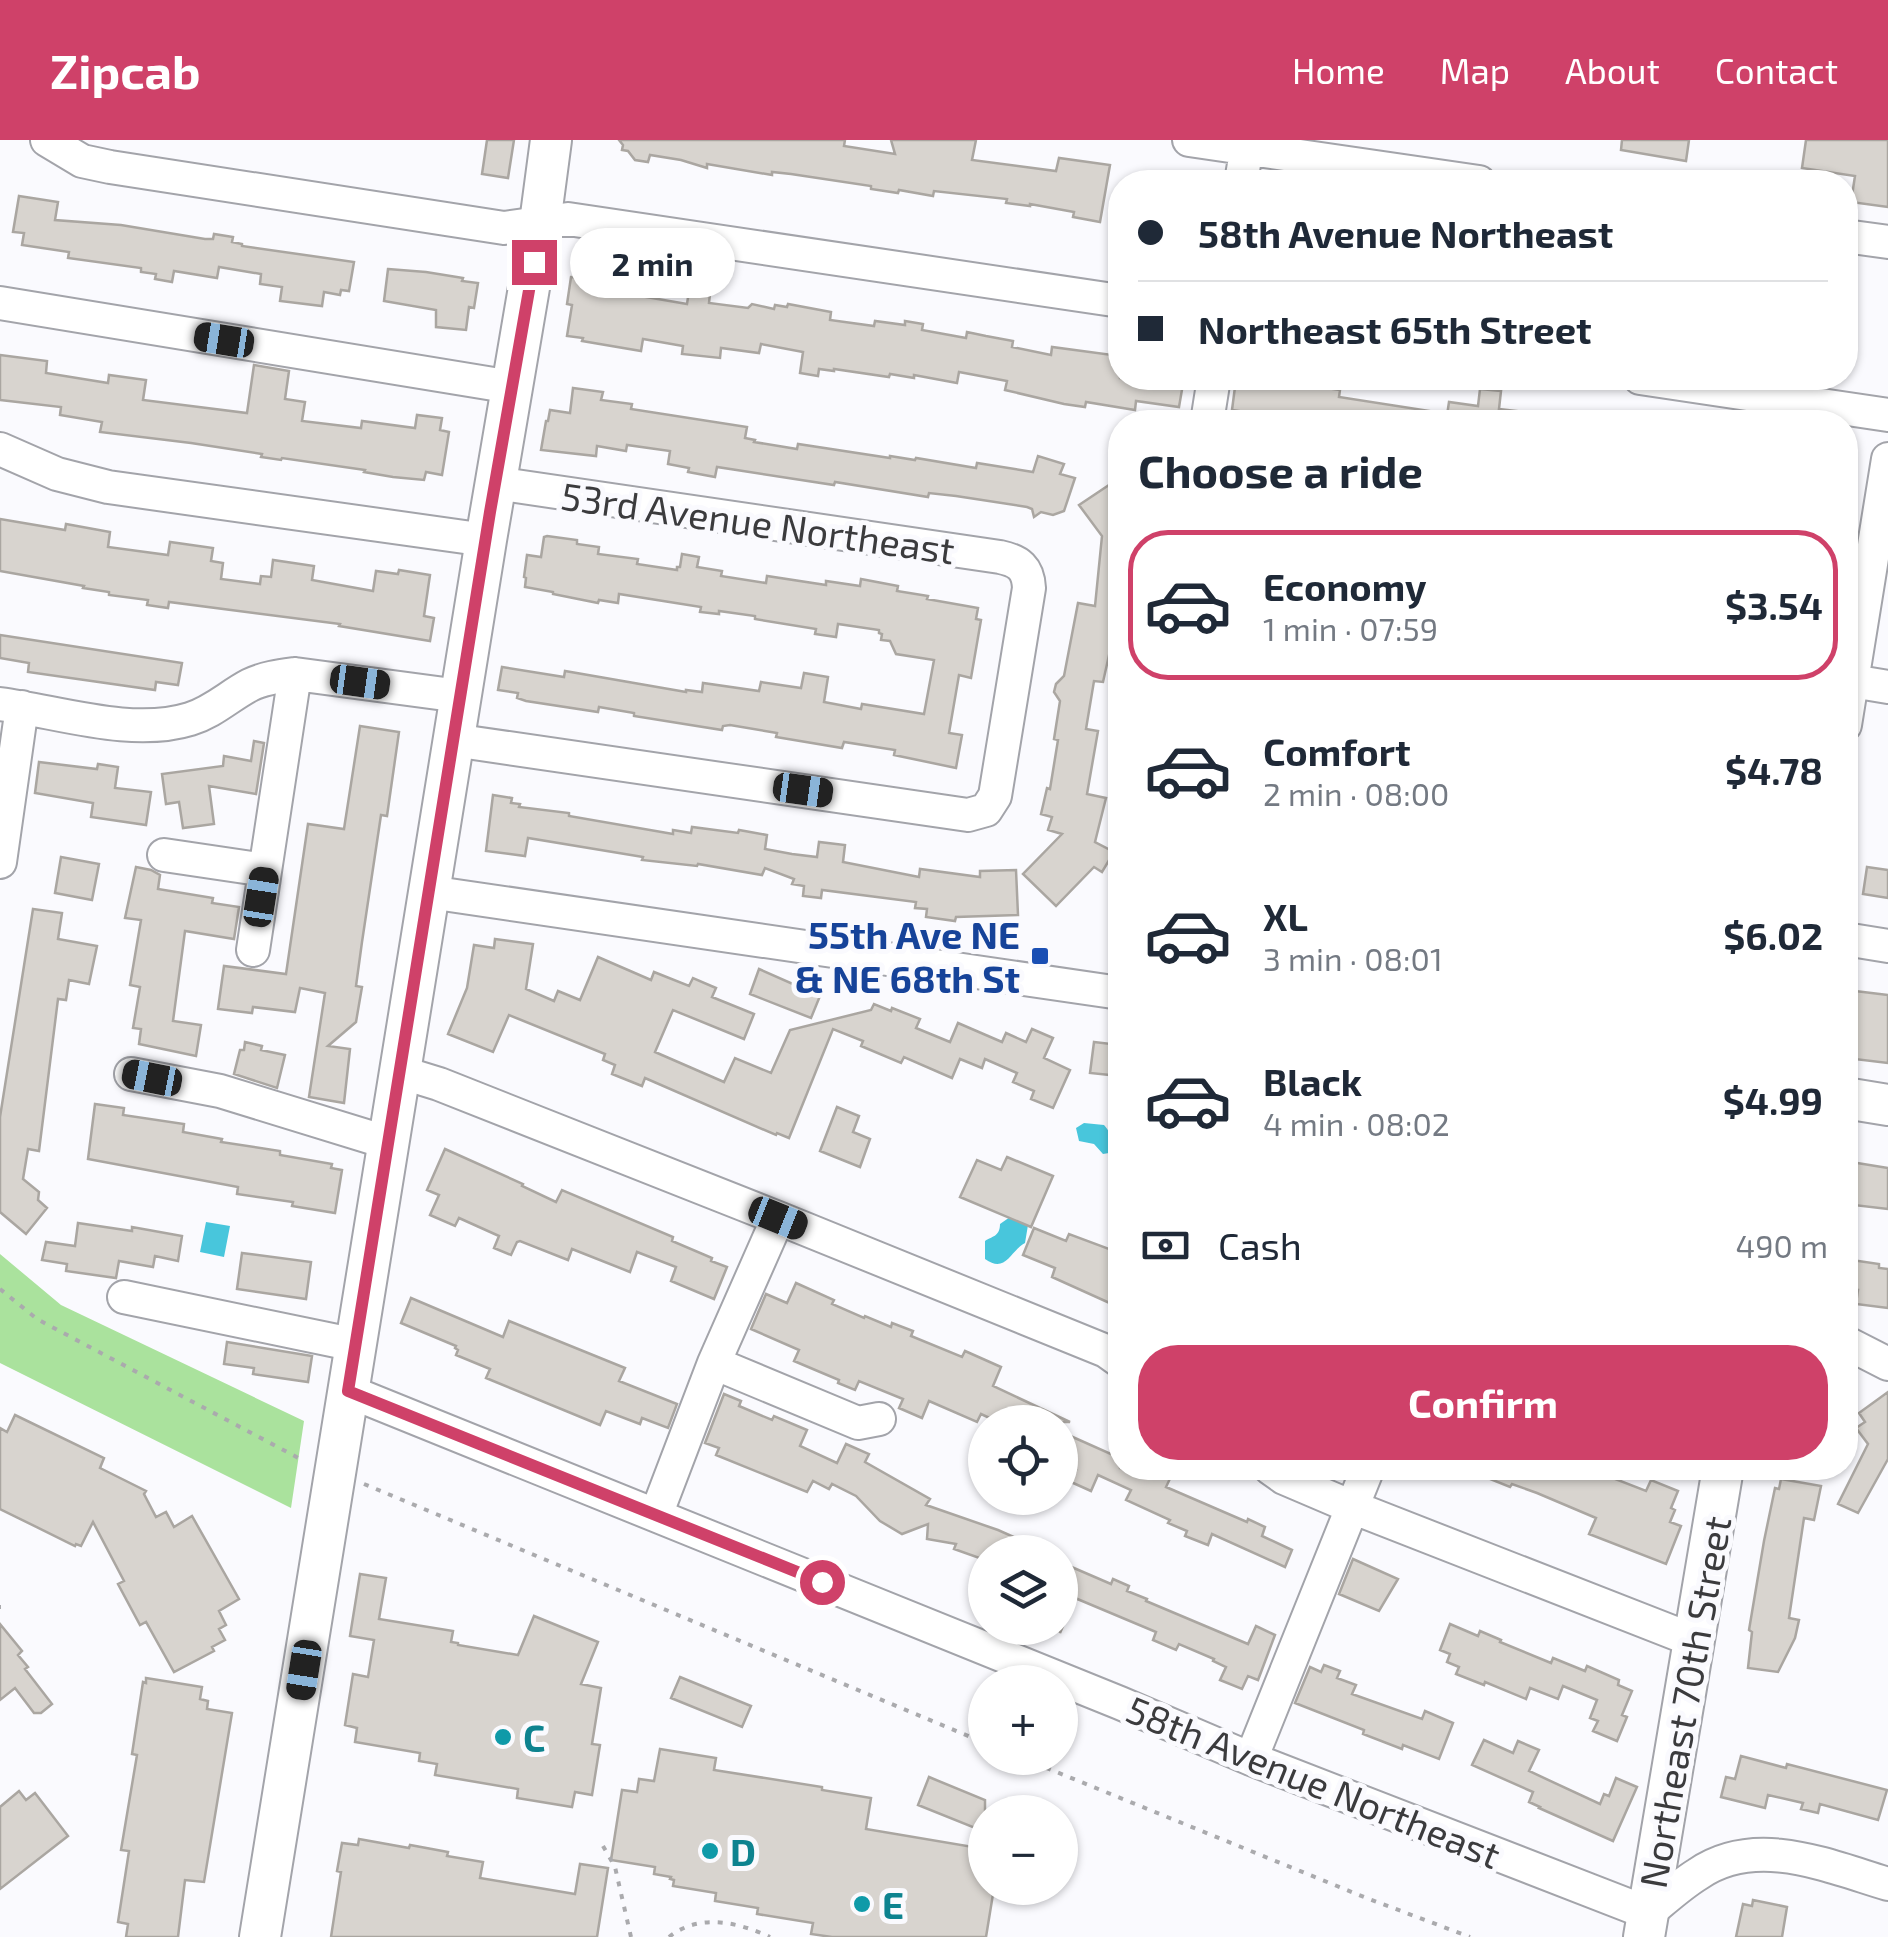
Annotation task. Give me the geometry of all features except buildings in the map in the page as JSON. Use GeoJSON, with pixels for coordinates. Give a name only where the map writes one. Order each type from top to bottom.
{"type":"FeatureCollection","features":[{"type":"Feature","properties":{"kind":"main road"},"geometry":{"type":"LineString","coordinates":[[260,1937],[551,140]]}},
{"type":"Feature","properties":{"kind":"main road"},"geometry":{"type":"LineString","coordinates":[[1858,1100],[1888,1105]]}},
{"type":"Feature","properties":{"kind":"main road","name":"Northeast 70th Street"},"geometry":{"type":"LineString","coordinates":[[1646,1925],[1722,1480]]}},
{"type":"Feature","properties":{"kind":"street"},"geometry":{"type":"LineString","coordinates":[[47,140],[82,160],[110,167],[504,228],[568,219],[1108,299]]}},
{"type":"Feature","properties":{"kind":"street"},"geometry":{"type":"LineString","coordinates":[[1189,140],[1247,144],[1406,170]]}},
{"type":"Feature","properties":{"kind":"street"},"geometry":{"type":"LineString","coordinates":[[1243,170],[1247,144]]}},
{"type":"Feature","properties":{"kind":"street"},"geometry":{"type":"LineString","coordinates":[[1858,238],[1888,242]]}},
{"type":"Feature","properties":{"kind":"street"},"geometry":{"type":"LineString","coordinates":[[0,303],[512,387]]}},
{"type":"Feature","properties":{"kind":"street"},"geometry":{"type":"LineString","coordinates":[[1723,390],[1888,414]]}},
{"type":"Feature","properties":{"kind":"street"},"geometry":{"type":"LineString","coordinates":[[0,449],[57,474],[108,488],[486,540]]}},
{"type":"Feature","properties":{"kind":"street"},"geometry":{"type":"LineString","coordinates":[[1858,579],[1881,544],[1888,459]]}},
{"type":"Feature","properties":{"kind":"street","name":"53rd Avenue Northeast"},"geometry":{"type":"LineString","coordinates":[[454,740],[968,814],[980,813],[994,800],[1004,739],[1028,588],[1027,574],[1020,565],[1000,557],[495,483]]}},
{"type":"Feature","properties":{"kind":"street"},"geometry":{"type":"LineString","coordinates":[[253,950],[295,674]]}},
{"type":"Feature","properties":{"kind":"street"},"geometry":{"type":"LineString","coordinates":[[1,846],[11,706],[132,725],[167,725],[220,706],[271,677],[295,674],[460,696]]}},
{"type":"Feature","properties":{"kind":"street"},"geometry":{"type":"LineString","coordinates":[[1858,683],[1888,687]]}},
{"type":"Feature","properties":{"kind":"street"},"geometry":{"type":"LineString","coordinates":[[164,855],[265,870]]}},
{"type":"Feature","properties":{"kind":"street"},"geometry":{"type":"LineString","coordinates":[[429,892],[1108,981]]}},
{"type":"Feature","properties":{"kind":"street"},"geometry":{"type":"LineString","coordinates":[[1858,942],[1888,946]]}},
{"type":"Feature","properties":{"kind":"street"},"geometry":{"type":"LineString","coordinates":[[400,1072],[778,1218],[1108,1353]]}},
{"type":"Feature","properties":{"kind":"street"},"geometry":{"type":"LineString","coordinates":[[131,1074],[220,1091],[388,1143]]}},
{"type":"Feature","properties":{"kind":"street"},"geometry":{"type":"LineString","coordinates":[[656,1516],[714,1363],[778,1218]]}},
{"type":"Feature","properties":{"kind":"street"},"geometry":{"type":"LineString","coordinates":[[124,1297],[356,1344]]}},
{"type":"Feature","properties":{"kind":"street"},"geometry":{"type":"LineString","coordinates":[[1858,1349],[1888,1364]]}},
{"type":"Feature","properties":{"kind":"street"},"geometry":{"type":"LineString","coordinates":[[714,1363],[858,1423],[879,1419]]}},
{"type":"Feature","properties":{"kind":"street","name":"58th Avenue Northeast"},"geometry":{"type":"LineString","coordinates":[[348,1391],[1120,1702],[1646,1925]]}},
{"type":"Feature","properties":{"kind":"street"},"geometry":{"type":"LineString","coordinates":[[1289,1480],[1695,1641]]}},
{"type":"Feature","properties":{"kind":"street"},"geometry":{"type":"LineString","coordinates":[[1251,1759],[1363,1480]]}},
{"type":"Feature","properties":{"kind":"street"},"geometry":{"type":"LineString","coordinates":[[1646,1925],[1699,1872],[1731,1858],[1771,1854],[1805,1858],[1888,1884]]}},
{"type":"Feature","properties":{"kind":"path"},"geometry":{"type":"LineString","coordinates":[[0,1289],[37,1319],[307,1462]]}},
{"type":"Feature","properties":{"kind":"path"},"geometry":{"type":"LineString","coordinates":[[358,1481],[968,1735]]}},
{"type":"Feature","properties":{"kind":"path"},"geometry":{"type":"LineString","coordinates":[[1064,1775],[1470,1937]]}},
{"type":"Feature","properties":{"kind":"path"},"geometry":{"type":"LineString","coordinates":[[603,1846],[614,1866],[631,1937]]}},
{"type":"Feature","properties":{"kind":"path"},"geometry":{"type":"LineString","coordinates":[[669,1937],[688,1925],[713,1922],[770,1937]]}},
{"type":"Feature","properties":{"kind":"green space"},"geometry":{"type":"Polygon","coordinates":[[[0,1254],[61,1305],[304,1421],[291,1508],[0,1363],[0,1254]]]}},
{"type":"Feature","properties":{"kind":"water"},"geometry":{"type":"Polygon","coordinates":[[[1084,1123],[1104,1125],[1108,1130],[1108,1153],[1103,1154],[1094,1144],[1079,1141],[1076,1128],[1084,1123]]]}},
{"type":"Feature","properties":{"kind":"water"},"geometry":{"type":"Polygon","coordinates":[[[1010,1217],[1028,1225],[1025,1243],[1003,1263],[992,1263],[985,1259],[985,1241],[996,1235],[1000,1224],[1010,1217]]]}},
{"type":"Feature","properties":{"kind":"water"},"geometry":{"type":"Polygon","coordinates":[[[206,1222],[230,1226],[224,1257],[200,1252],[206,1222]]]}},
{"type":"Feature","properties":{"kind":"place","name":"55th Ave NE & NE 68th St"},"geometry":{"type":"Point","coordinates":[1040,956]}},
{"type":"Feature","properties":{"kind":"place","name":"C"},"geometry":{"type":"Point","coordinates":[503,1737]}},
{"type":"Feature","properties":{"kind":"place","name":"D"},"geometry":{"type":"Point","coordinates":[710,1851]}},
{"type":"Feature","properties":{"kind":"place","name":"E"},"geometry":{"type":"Point","coordinates":[862,1904]}},
{"type":"Feature","properties":{"kind":"route"},"geometry":{"type":"LineString","coordinates":[[534,262],[348,1391],[822,1582]]}}]}
